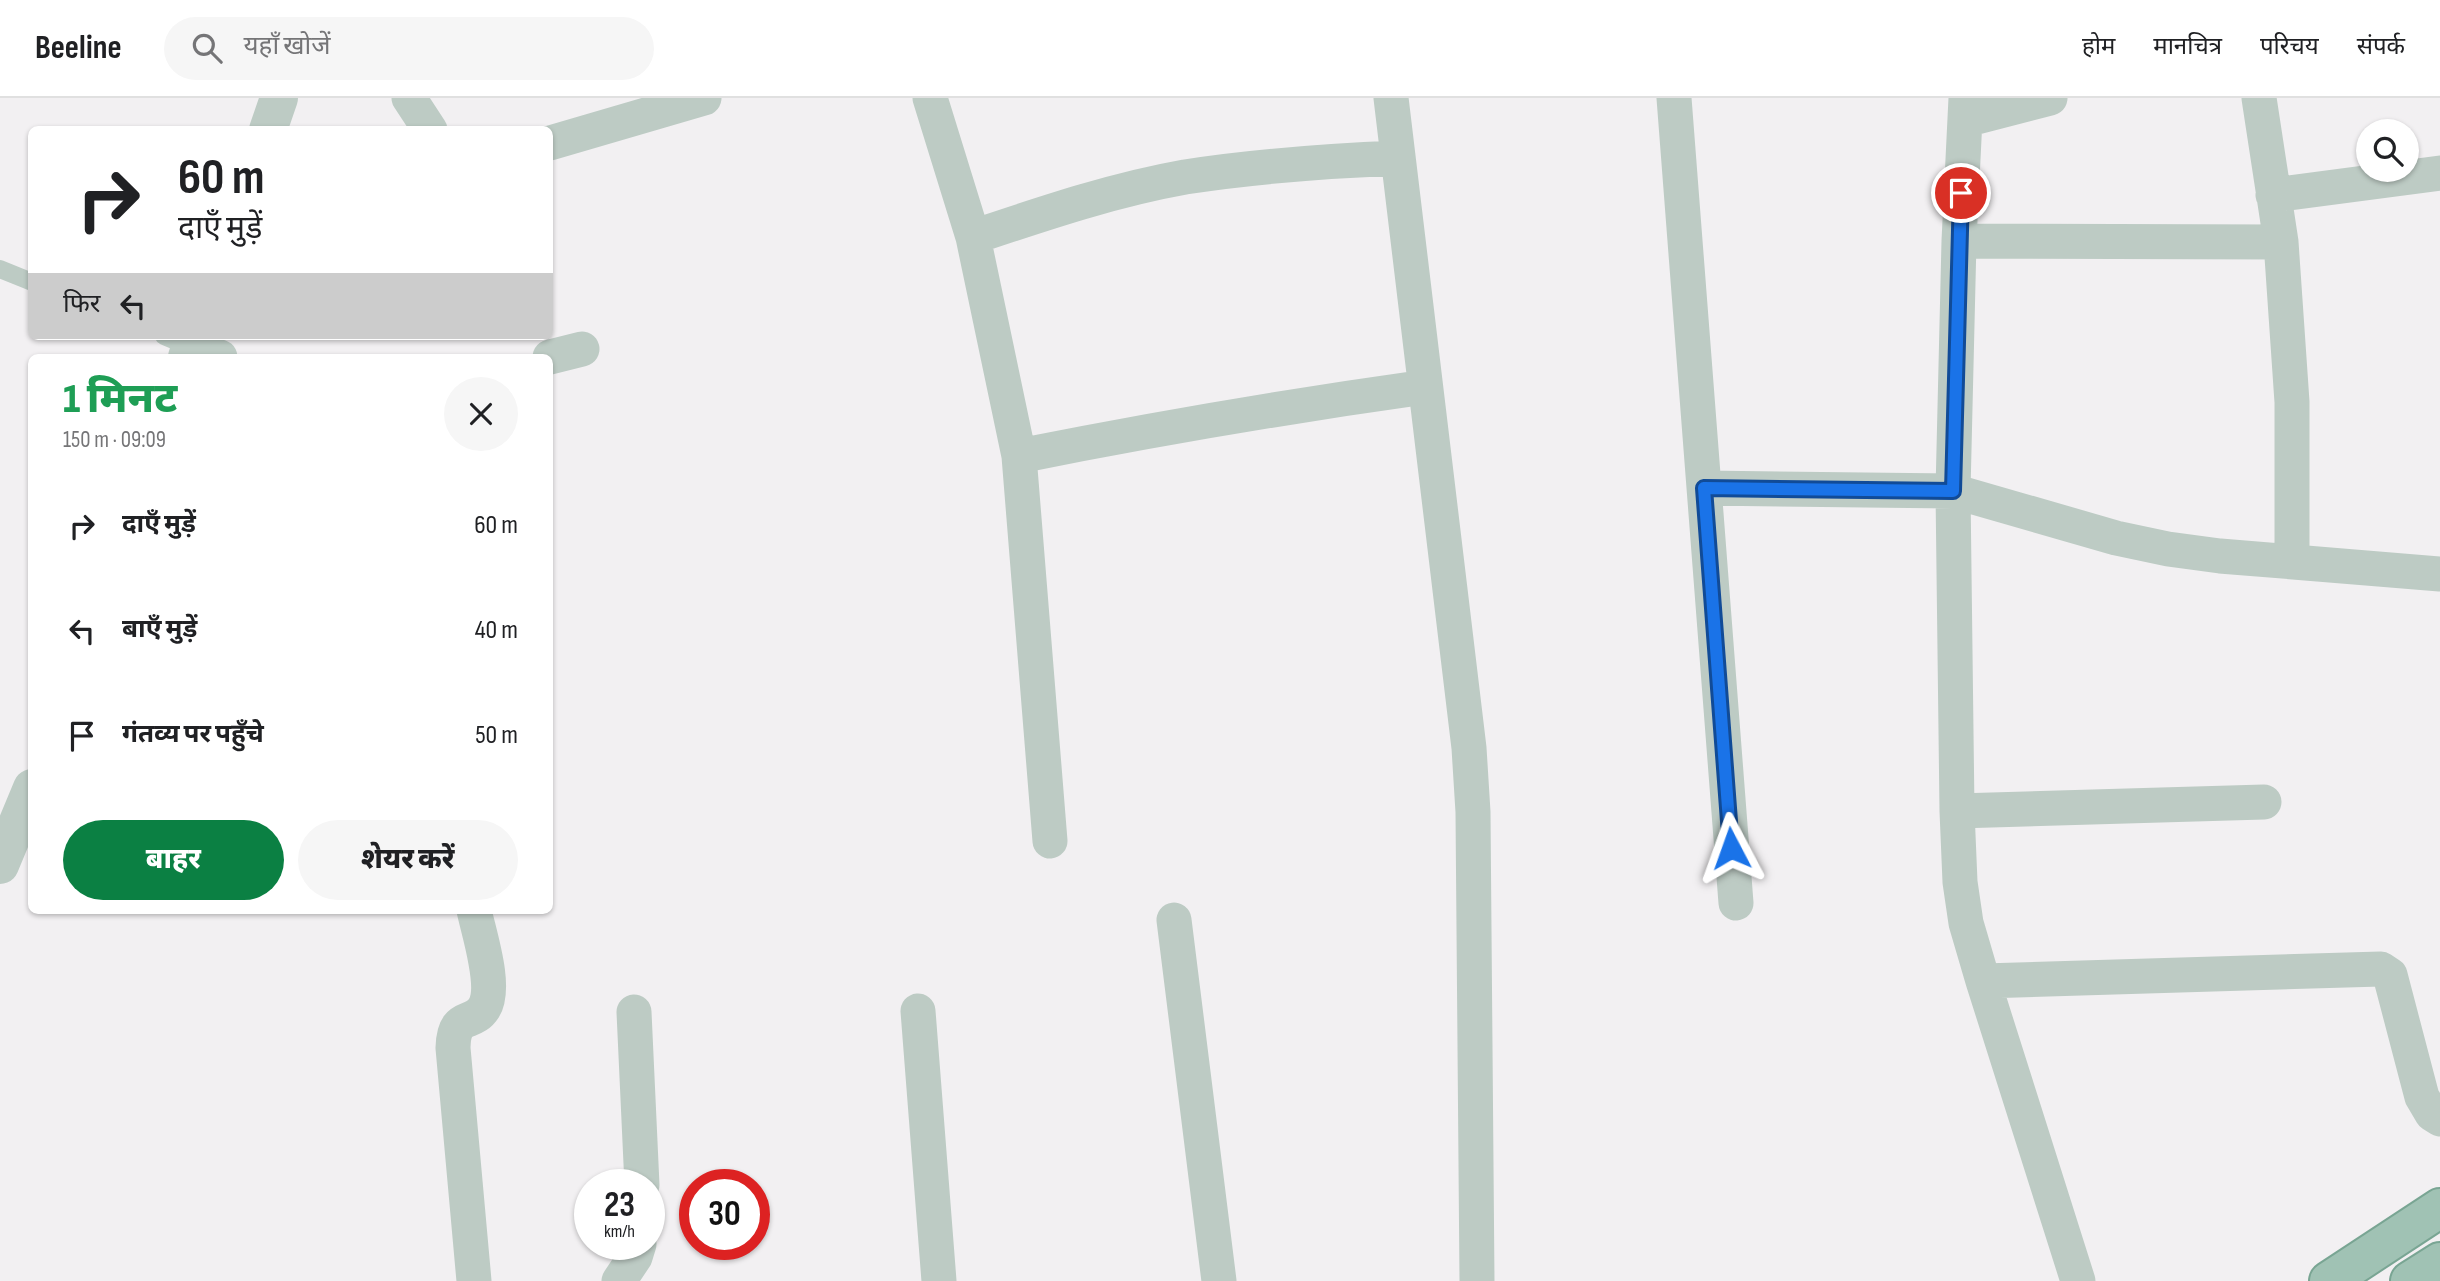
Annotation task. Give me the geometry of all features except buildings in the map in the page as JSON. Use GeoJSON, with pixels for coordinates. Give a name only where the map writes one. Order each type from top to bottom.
{"type":"FeatureCollection","features":[{"type":"Feature","properties":{"kind":"highway"},"geometry":{"type":"LineString","coordinates":[[2329,1281],[2440,1208]]}},
{"type":"Feature","properties":{"kind":"highway"},"geometry":{"type":"LineString","coordinates":[[2410,1281],[2440,1262]]}},
{"type":"Feature","properties":{"kind":"street"},"geometry":{"type":"LineString","coordinates":[[269,126],[279,98]]}},
{"type":"Feature","properties":{"kind":"street"},"geometry":{"type":"LineString","coordinates":[[409,98],[427,126]]}},
{"type":"Feature","properties":{"kind":"street"},"geometry":{"type":"LineString","coordinates":[[553,142],[704,98]]}},
{"type":"Feature","properties":{"kind":"street"},"geometry":{"type":"LineString","coordinates":[[930,98],[973,237],[1019,456],[1050,841]]}},
{"type":"Feature","properties":{"kind":"street"},"geometry":{"type":"LineString","coordinates":[[1391,98],[1469,748],[1473,813],[1477,1281]]}},
{"type":"Feature","properties":{"kind":"street"},"geometry":{"type":"LineString","coordinates":[[1674,98],[1736,903]]}},
{"type":"Feature","properties":{"kind":"street"},"geometry":{"type":"LineString","coordinates":[[2050,98],[1965,109],[1953,491],[1957,811],[1960,882],[1966,923],[2078,1281]]}},
{"type":"Feature","properties":{"kind":"street"},"geometry":{"type":"LineString","coordinates":[[2259,98],[2281,242],[2292,402],[2292,562]]}},
{"type":"Feature","properties":{"kind":"street"},"geometry":{"type":"LineString","coordinates":[[973,237],[1076,202],[1183,178],[1290,163],[1398,158]]}},
{"type":"Feature","properties":{"kind":"street"},"geometry":{"type":"LineString","coordinates":[[2273,195],[2440,173]]}},
{"type":"Feature","properties":{"kind":"street"},"geometry":{"type":"LineString","coordinates":[[1959,242],[2281,242]]}},
{"type":"Feature","properties":{"kind":"street"},"geometry":{"type":"LineString","coordinates":[[1019,456],[1262,410],[1425,387]]}},
{"type":"Feature","properties":{"kind":"street"},"geometry":{"type":"LineString","coordinates":[[1704,488],[1953,491],[2116,538],[2168,549],[2220,556],[2440,574]]}},
{"type":"Feature","properties":{"kind":"street"},"geometry":{"type":"LineString","coordinates":[[0,865],[28,798]]}},
{"type":"Feature","properties":{"kind":"street"},"geometry":{"type":"LineString","coordinates":[[1957,811],[2264,802]]}},
{"type":"Feature","properties":{"kind":"street"},"geometry":{"type":"LineString","coordinates":[[474,1281],[453,1032],[461,1022],[482,1011],[488,1000],[488,980],[475,914]]}},
{"type":"Feature","properties":{"kind":"street"},"geometry":{"type":"LineString","coordinates":[[1174,920],[1219,1281]]}},
{"type":"Feature","properties":{"kind":"street"},"geometry":{"type":"LineString","coordinates":[[1983,981],[2381,969],[2390,975],[2422,1097],[2432,1114],[2440,1119]]}},
{"type":"Feature","properties":{"kind":"street"},"geometry":{"type":"LineString","coordinates":[[918,1011],[939,1281]]}},
{"type":"Feature","properties":{"kind":"street"},"geometry":{"type":"LineString","coordinates":[[634,1012],[641,1169]]}},
{"type":"Feature","properties":{"kind":"street"},"geometry":{"type":"LineString","coordinates":[[619,1281],[633,1260]]}},
{"type":"Feature","properties":{"kind":"lane"},"geometry":{"type":"LineString","coordinates":[[0,269],[28,280]]}},
{"type":"Feature","properties":{"kind":"route"},"geometry":{"type":"LineString","coordinates":[[1731,848],[1704,488],[1953,491],[1961,193]]}}]}
